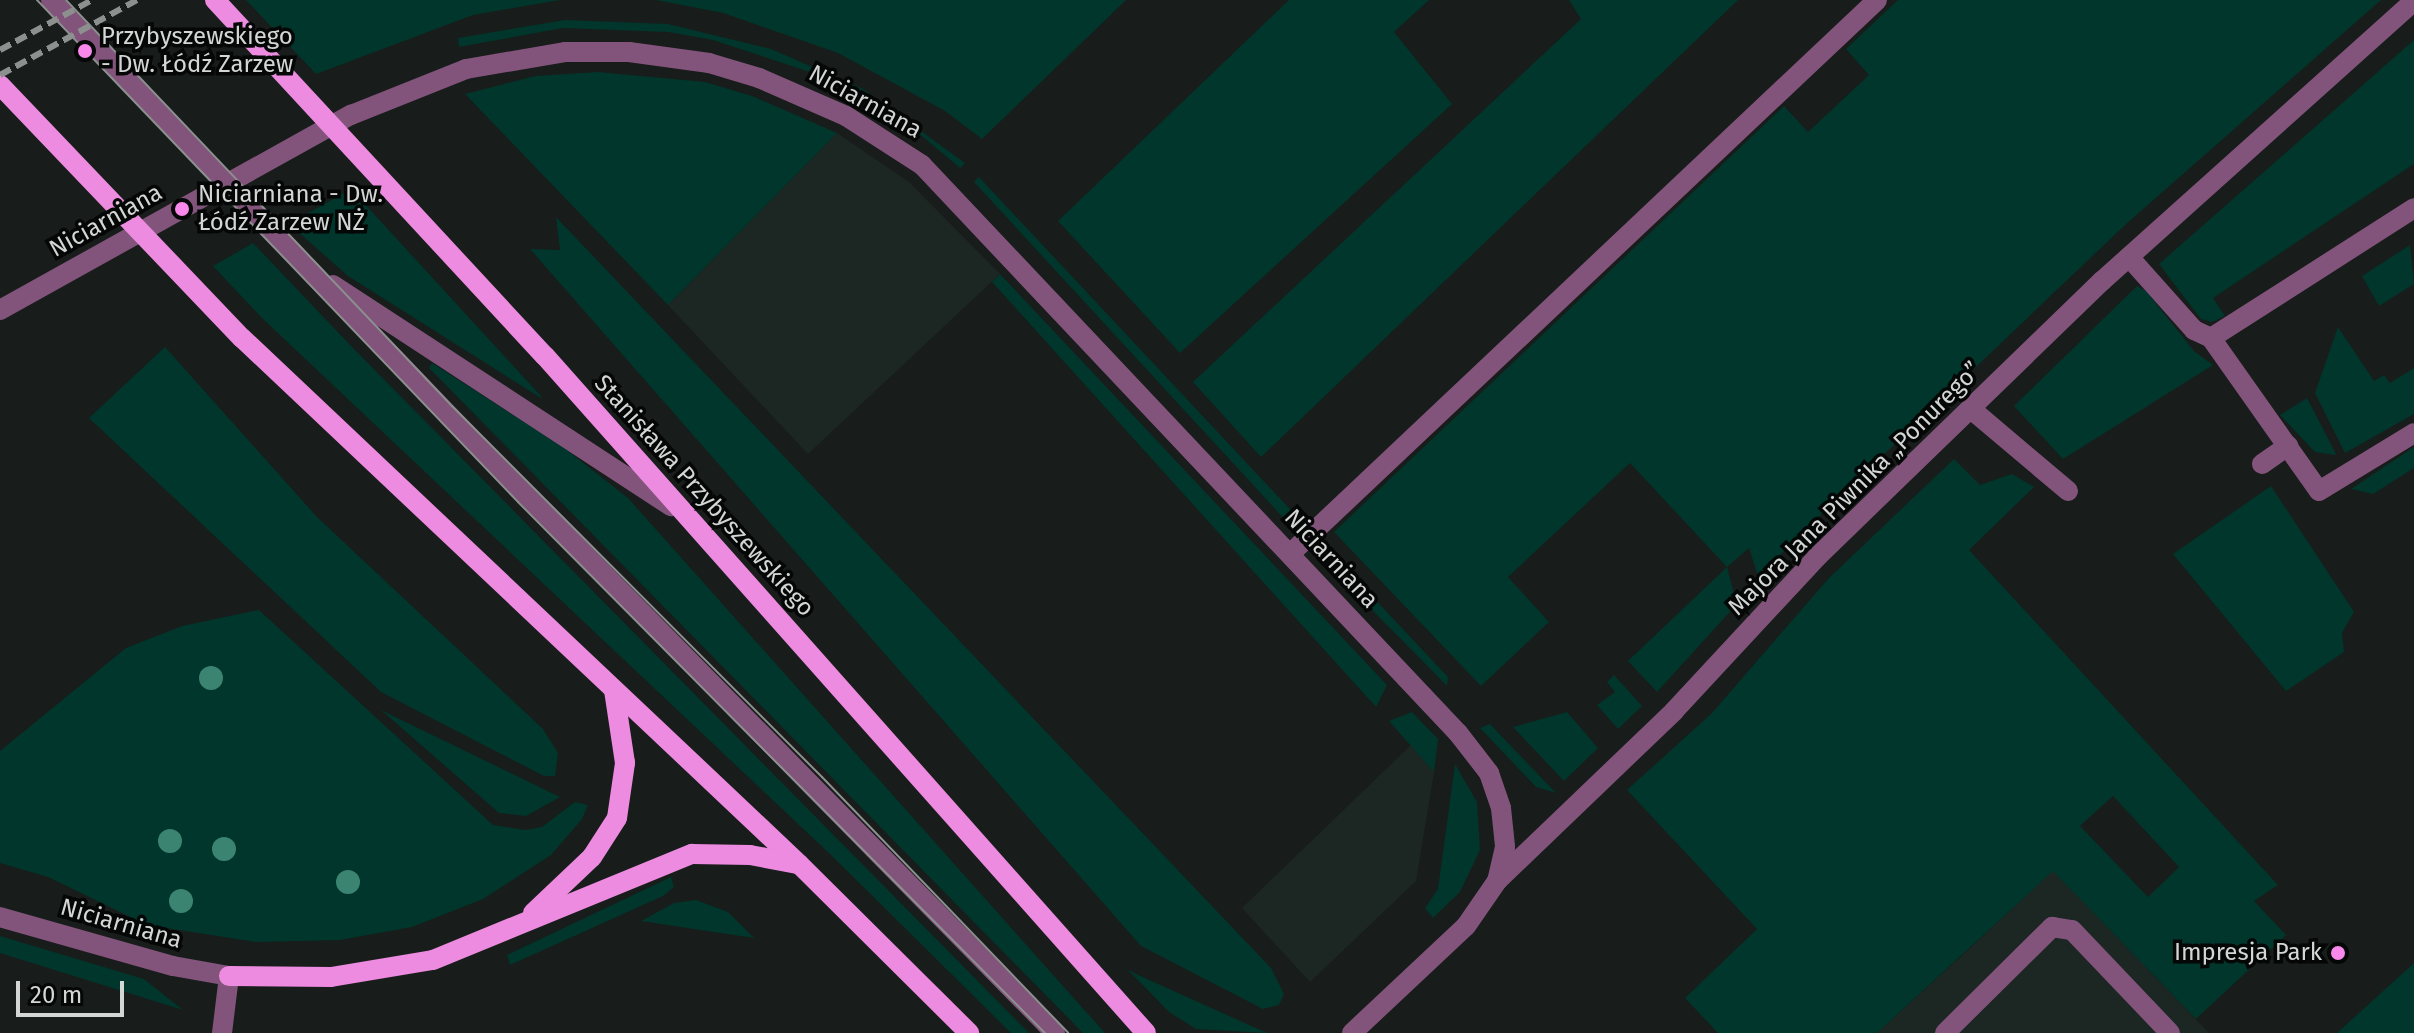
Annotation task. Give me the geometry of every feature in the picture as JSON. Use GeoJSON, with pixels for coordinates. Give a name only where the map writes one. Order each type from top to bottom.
{"type":"FeatureCollection","features":[{"type":"Feature","properties":{"kind":"main road","name":"Stanisława Przybyszewskiego"},"geometry":{"type":"LineString","coordinates":[[215,0],[378,173],[1139,1025]]}},
{"type":"Feature","properties":{"kind":"main road"},"geometry":{"type":"LineString","coordinates":[[0,85],[185,281],[799,864],[969,1033]]}},
{"type":"Feature","properties":{"kind":"main road"},"geometry":{"type":"LineString","coordinates":[[528,919],[592,857],[617,818],[625,763],[614,690]]}},
{"type":"Feature","properties":{"kind":"main road"},"geometry":{"type":"LineString","coordinates":[[229,976],[278,980],[380,971],[433,960],[692,854],[750,855],[799,864]]}},
{"type":"Feature","properties":{"kind":"main road"},"geometry":{"type":"LineString","coordinates":[[1139,1025],[1160,1033]]}},
{"type":"Feature","properties":{"kind":"street"},"geometry":{"type":"LineString","coordinates":[[51,0],[271,233],[1055,1033]]}},
{"type":"Feature","properties":{"kind":"street"},"geometry":{"type":"LineString","coordinates":[[1290,554],[1877,0]]}},
{"type":"Feature","properties":{"kind":"street","name":"Majora Jana Piwnika „Ponurego”"},"geometry":{"type":"LineString","coordinates":[[1352,1033],[1466,926],[1497,881],[1674,711],[1817,557],[2129,257],[2414,1]]}},
{"type":"Feature","properties":{"kind":"street","name":"Niciarniana"},"geometry":{"type":"LineString","coordinates":[[0,310],[351,115],[430,81],[496,62],[565,52],[681,58],[801,94],[876,133],[922,165],[1468,744],[1489,773],[1501,808],[1505,847],[1497,881]]}},
{"type":"Feature","properties":{"kind":"street"},"geometry":{"type":"LineString","coordinates":[[2211,338],[2414,208]]}},
{"type":"Feature","properties":{"kind":"street"},"geometry":{"type":"LineString","coordinates":[[292,254],[631,475],[693,523]]}},
{"type":"Feature","properties":{"kind":"street"},"geometry":{"type":"LineString","coordinates":[[2129,257],[2194,330],[2211,338],[2319,491],[2414,433]]}},
{"type":"Feature","properties":{"kind":"street"},"geometry":{"type":"LineString","coordinates":[[1971,409],[2068,491]]}},
{"type":"Feature","properties":{"kind":"street"},"geometry":{"type":"LineString","coordinates":[[2262,464],[2288,446]]}},
{"type":"Feature","properties":{"kind":"street","name":"Niciarniana"},"geometry":{"type":"LineString","coordinates":[[0,917],[173,966],[229,976]]}},
{"type":"Feature","properties":{"kind":"street"},"geometry":{"type":"LineString","coordinates":[[1945,1033],[2052,927],[2072,930],[2170,1033]]}},
{"type":"Feature","properties":{"kind":"street"},"geometry":{"type":"LineString","coordinates":[[222,1033],[229,976]]}},
{"type":"Feature","properties":{"kind":"shaded area"},"geometry":{"type":"Polygon","coordinates":[[[837,133],[909,182],[1000,274],[808,454],[668,305],[837,133]]]}},
{"type":"Feature","properties":{"kind":"shaded area"},"geometry":{"type":"Polygon","coordinates":[[[1411,745],[1434,772],[1416,881],[1310,982],[1242,908],[1411,745]]]}},
{"type":"Feature","properties":{"kind":"shaded area"},"geometry":{"type":"Polygon","coordinates":[[[2053,870],[2209,1033],[1877,1033],[1967,951],[2053,870]]]}},
{"type":"Feature","properties":{"kind":"green space"},"geometry":{"type":"Polygon","coordinates":[[[246,0],[560,0],[473,15],[316,74],[246,0]]]}},
{"type":"Feature","properties":{"kind":"green space"},"geometry":{"type":"Polygon","coordinates":[[[656,0],[1126,0],[982,139],[945,111],[838,53],[723,13],[656,0]]]}},
{"type":"Feature","properties":{"kind":"green space"},"geometry":{"type":"Polygon","coordinates":[[[1289,0],[1429,0],[1394,32],[1452,104],[1180,353],[1058,221],[1289,0]]]}},
{"type":"Feature","properties":{"kind":"green space"},"geometry":{"type":"Polygon","coordinates":[[[1569,0],[1738,0],[1261,457],[1193,382],[1581,19],[1569,0]]]}},
{"type":"Feature","properties":{"kind":"green space"},"geometry":{"type":"Polygon","coordinates":[[[1898,0],[2381,0],[2125,225],[1789,545],[1759,579],[1749,548],[1727,567],[1630,463],[1508,577],[1549,622],[1481,686],[1334,532],[1784,106],[1808,132],[1869,75],[1846,49],[1898,0]]]}},
{"type":"Feature","properties":{"kind":"green space"},"geometry":{"type":"Polygon","coordinates":[[[565,20],[668,24],[771,49],[863,89],[965,163],[960,168],[916,131],[813,73],[713,40],[668,32],[563,28],[459,47],[458,38],[565,20]]]}},
{"type":"Feature","properties":{"kind":"green space"},"geometry":{"type":"Polygon","coordinates":[[[2414,40],[2414,164],[2213,298],[2225,316],[2212,322],[2201,319],[2159,264],[2414,40]]]}},
{"type":"Feature","properties":{"kind":"green space"},"geometry":{"type":"Polygon","coordinates":[[[598,72],[705,82],[752,96],[837,133],[668,305],[465,94],[535,76],[598,72]]]}},
{"type":"Feature","properties":{"kind":"green space"},"geometry":{"type":"Polygon","coordinates":[[[979,177],[1302,522],[1288,523],[974,182],[979,177]]]}},
{"type":"Feature","properties":{"kind":"green space"},"geometry":{"type":"Polygon","coordinates":[[[351,189],[541,398],[348,276],[289,224],[351,189]]]}},
{"type":"Feature","properties":{"kind":"green space"},"geometry":{"type":"Polygon","coordinates":[[[556,217],[1271,968],[1284,994],[1279,1005],[1263,1009],[1141,946],[530,249],[560,250],[556,217]]]}},
{"type":"Feature","properties":{"kind":"green space"},"geometry":{"type":"Polygon","coordinates":[[[253,243],[1029,1033],[1011,1033],[831,855],[262,318],[213,266],[253,243]]]}},
{"type":"Feature","properties":{"kind":"green space"},"geometry":{"type":"Polygon","coordinates":[[[2410,245],[2414,284],[2379,306],[2362,276],[2410,245]]]}},
{"type":"Feature","properties":{"kind":"green space"},"geometry":{"type":"Polygon","coordinates":[[[1000,274],[1387,685],[1376,707],[992,282],[1000,274]]]}},
{"type":"Feature","properties":{"kind":"green space"},"geometry":{"type":"Polygon","coordinates":[[[2137,286],[2146,291],[2194,351],[2213,365],[2063,459],[2014,406],[2137,286]]]}},
{"type":"Feature","properties":{"kind":"green space"},"geometry":{"type":"Polygon","coordinates":[[[2338,327],[2374,381],[2384,375],[2390,383],[2414,368],[2414,414],[2345,453],[2315,393],[2338,327]]]}},
{"type":"Feature","properties":{"kind":"green space"},"geometry":{"type":"Polygon","coordinates":[[[165,347],[317,517],[543,729],[558,753],[555,776],[544,776],[381,692],[89,418],[165,347]]]}},
{"type":"Feature","properties":{"kind":"green space"},"geometry":{"type":"Polygon","coordinates":[[[432,363],[563,447],[628,498],[1105,1033],[1083,1033],[429,368],[432,363]]]}},
{"type":"Feature","properties":{"kind":"green space"},"geometry":{"type":"Polygon","coordinates":[[[2307,398],[2336,455],[2315,452],[2280,415],[2307,398]]]}},
{"type":"Feature","properties":{"kind":"green space"},"geometry":{"type":"Polygon","coordinates":[[[2414,447],[2414,468],[2373,494],[2351,489],[2414,447]]]}},
{"type":"Feature","properties":{"kind":"green space"},"geometry":{"type":"Polygon","coordinates":[[[1954,459],[1980,485],[2012,474],[2034,487],[1969,550],[2278,885],[2254,901],[2286,935],[2196,1019],[2053,871],[1877,1033],[1718,1033],[1685,998],[1757,929],[1627,790],[1712,713],[1829,578],[1954,459]],[[2113,796],[2080,826],[2148,897],[2179,867],[2113,796]]]}},
{"type":"Feature","properties":{"kind":"green space"},"geometry":{"type":"Polygon","coordinates":[[[2271,486],[2354,612],[2342,633],[2344,652],[2286,691],[2173,554],[2271,486]]]}},
{"type":"Feature","properties":{"kind":"green space"},"geometry":{"type":"Polygon","coordinates":[[[1321,542],[1448,677],[1447,686],[1322,559],[1321,542]]]}},
{"type":"Feature","properties":{"kind":"green space"},"geometry":{"type":"Polygon","coordinates":[[[1727,567],[1737,604],[1657,692],[1628,661],[1727,567]]]}},
{"type":"Feature","properties":{"kind":"green space"},"geometry":{"type":"Polygon","coordinates":[[[259,610],[493,825],[525,830],[542,827],[575,802],[588,805],[582,819],[551,855],[483,899],[412,927],[340,940],[256,942],[147,925],[48,877],[0,863],[0,751],[126,648],[182,626],[259,610]]]}},
{"type":"Feature","properties":{"kind":"green space"},"geometry":{"type":"Polygon","coordinates":[[[1614,675],[1642,706],[1618,729],[1597,705],[1615,692],[1607,682],[1614,675]]]}},
{"type":"Feature","properties":{"kind":"green space"},"geometry":{"type":"Polygon","coordinates":[[[381,710],[560,797],[526,816],[499,813],[381,710]]]}},
{"type":"Feature","properties":{"kind":"green space"},"geometry":{"type":"Polygon","coordinates":[[[1412,712],[1438,739],[1434,772],[1389,721],[1412,712]]]}},
{"type":"Feature","properties":{"kind":"green space"},"geometry":{"type":"Polygon","coordinates":[[[1567,712],[1598,748],[1564,781],[1513,727],[1567,712]]]}},
{"type":"Feature","properties":{"kind":"green space"},"geometry":{"type":"Polygon","coordinates":[[[1490,724],[1556,793],[1536,787],[1480,728],[1490,724]]]}},
{"type":"Feature","properties":{"kind":"green space"},"geometry":{"type":"Polygon","coordinates":[[[1455,764],[1477,802],[1480,850],[1460,892],[1433,918],[1425,908],[1438,889],[1455,764]]]}},
{"type":"Feature","properties":{"kind":"green space"},"geometry":{"type":"Polygon","coordinates":[[[671,877],[674,887],[663,896],[510,965],[507,955],[671,877]]]}},
{"type":"Feature","properties":{"kind":"green space"},"geometry":{"type":"Polygon","coordinates":[[[696,900],[728,912],[754,938],[641,921],[674,903],[696,900]]]}},
{"type":"Feature","properties":{"kind":"green space"},"geometry":{"type":"Polygon","coordinates":[[[0,936],[144,979],[183,1010],[0,953],[0,936]]]}},
{"type":"Feature","properties":{"kind":"green space"},"geometry":{"type":"Polygon","coordinates":[[[2414,963],[2414,1033],[2337,1033],[2414,963]]]}},
{"type":"Feature","properties":{"kind":"green space"},"geometry":{"type":"Polygon","coordinates":[[[1127,969],[1267,1033],[1196,1029],[1169,1012],[1127,969]]]}},
{"type":"Feature","properties":{"kind":"tram line"},"geometry":{"type":"LineString","coordinates":[[37,0],[518,502],[1045,1033]]}},
{"type":"Feature","properties":{"kind":"tram line"},"geometry":{"type":"LineString","coordinates":[[66,0],[452,406],[822,777],[1068,1033]]}},
{"type":"Feature","properties":{"kind":"railway"},"geometry":{"type":"LineString","coordinates":[[0,50],[92,0]]}},
{"type":"Feature","properties":{"kind":"railway"},"geometry":{"type":"LineString","coordinates":[[0,75],[137,0]]}},
{"type":"Feature","properties":{"kind":"place","name":"Przybyszewskiego - Dw. Łódź Zarzew"},"geometry":{"type":"Point","coordinates":[85,51]}},
{"type":"Feature","properties":{"kind":"place","name":"Niciarniana - Dw. Łódź Zarzew NŻ"},"geometry":{"type":"Point","coordinates":[182,209]}},
{"type":"Feature","properties":{"kind":"place","name":"Impresja Park"},"geometry":{"type":"Point","coordinates":[2338,953]}}]}
